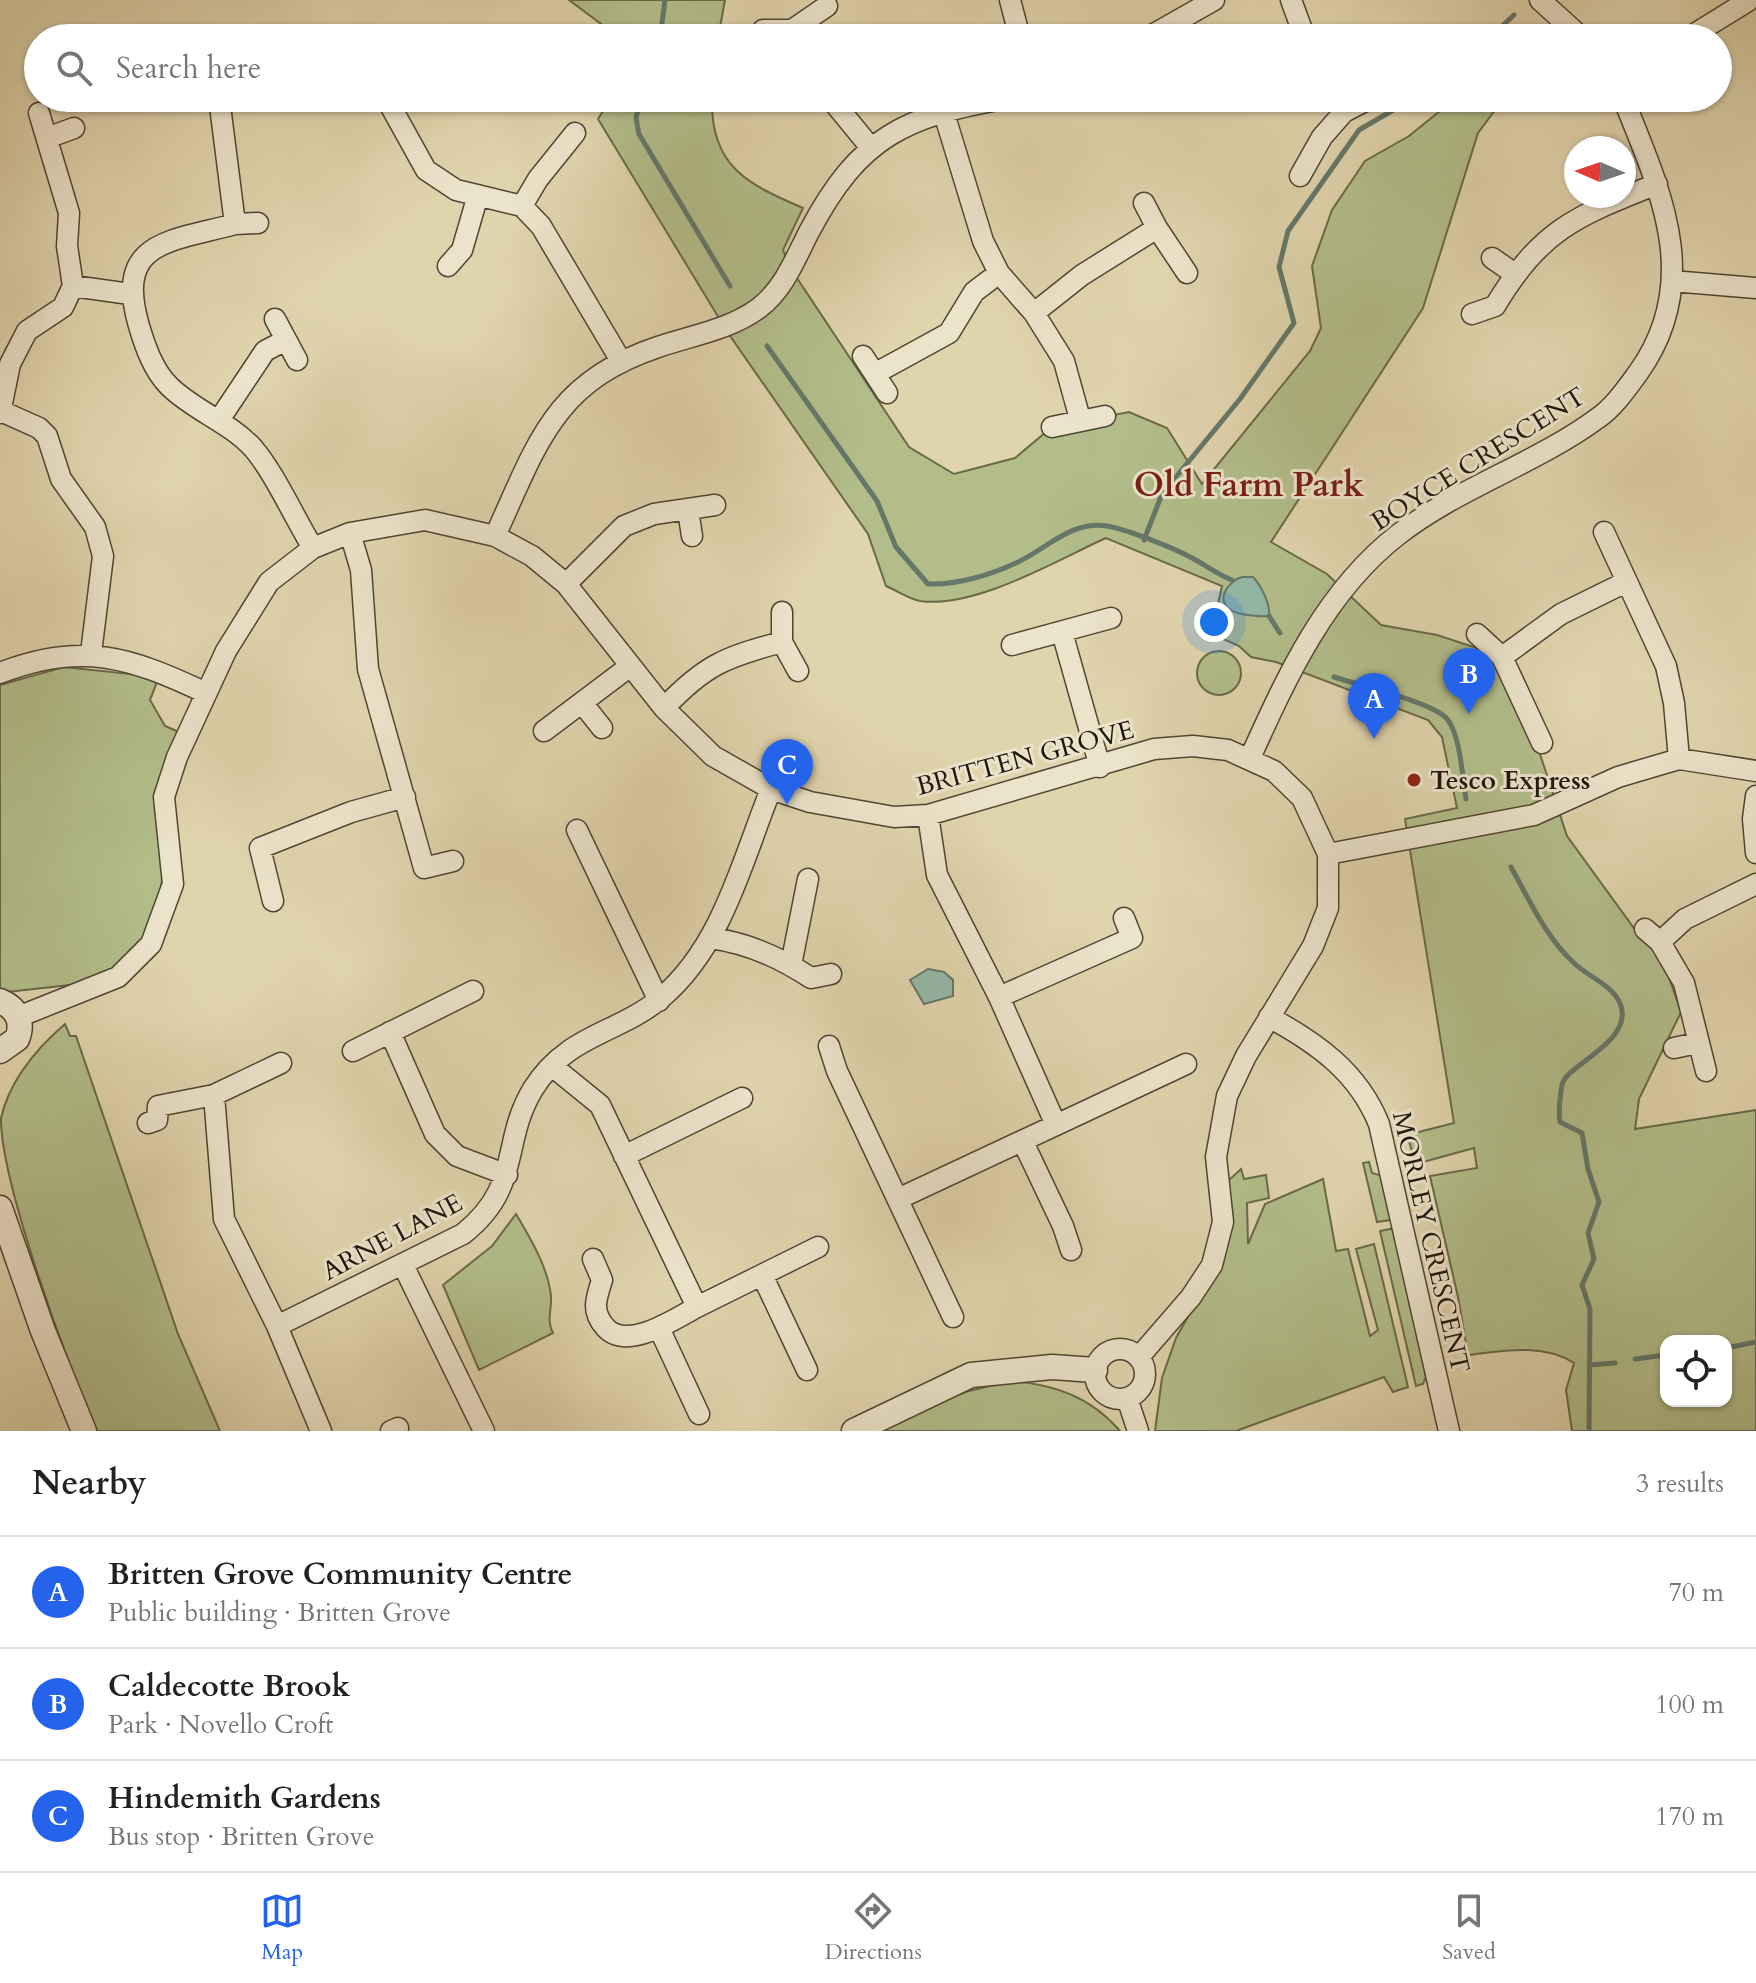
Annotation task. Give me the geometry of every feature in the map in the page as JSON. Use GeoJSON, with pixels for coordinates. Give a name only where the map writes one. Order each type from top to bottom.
{"type":"FeatureCollection","features":[{"type":"Feature","properties":{"kind":"street"},"geometry":{"type":"LineString","coordinates":[[1010,0],[1016,24]]}},
{"type":"Feature","properties":{"kind":"street"},"geometry":{"type":"LineString","coordinates":[[1291,0],[1300,24]]}},
{"type":"Feature","properties":{"kind":"street"},"geometry":{"type":"LineString","coordinates":[[1540,0],[1567,24]]}},
{"type":"Feature","properties":{"kind":"street"},"geometry":{"type":"LineString","coordinates":[[1170,24],[1207,2]]}},
{"type":"Feature","properties":{"kind":"street"},"geometry":{"type":"LineString","coordinates":[[805,24],[827,6]]}},
{"type":"Feature","properties":{"kind":"street"},"geometry":{"type":"LineString","coordinates":[[1716,24],[1751,6]]}},
{"type":"Feature","properties":{"kind":"street"},"geometry":{"type":"LineString","coordinates":[[221,112],[235,224]]}},
{"type":"Feature","properties":{"kind":"street"},"geometry":{"type":"LineString","coordinates":[[394,112],[426,170],[456,190],[522,206],[541,226],[621,361]]}},
{"type":"Feature","properties":{"kind":"street"},"geometry":{"type":"LineString","coordinates":[[841,112],[871,148]]}},
{"type":"Feature","properties":{"kind":"street"},"geometry":{"type":"LineString","coordinates":[[495,536],[533,447],[567,401],[621,361],[724,328],[761,307],[791,269],[834,190],[871,148],[908,123],[938,112]]}},
{"type":"Feature","properties":{"kind":"street"},"geometry":{"type":"LineString","coordinates":[[944,112],[983,241],[999,273],[1034,313],[1064,361],[1080,419]]}},
{"type":"Feature","properties":{"kind":"street"},"geometry":{"type":"LineString","coordinates":[[1300,176],[1336,112]]}},
{"type":"Feature","properties":{"kind":"street","name":"BOYCE CRESCENT"},"geometry":{"type":"LineString","coordinates":[[1250,758],[1316,626],[1367,563],[1400,533],[1599,417],[1653,352],[1672,281],[1673,251],[1657,184],[1629,112]]}},
{"type":"Feature","properties":{"kind":"street"},"geometry":{"type":"LineString","coordinates":[[39,113],[69,213],[67,246],[73,286],[63,307],[27,331],[10,364],[1,412],[39,428],[47,436],[61,479],[95,527],[103,556],[91,653]]}},
{"type":"Feature","properties":{"kind":"street"},"geometry":{"type":"LineString","coordinates":[[47,138],[74,128]]}},
{"type":"Feature","properties":{"kind":"street"},"geometry":{"type":"LineString","coordinates":[[522,206],[538,179],[575,133]]}},
{"type":"Feature","properties":{"kind":"street"},"geometry":{"type":"LineString","coordinates":[[1472,314],[1495,306],[1515,274],[1564,225],[1598,206],[1657,184]]}},
{"type":"Feature","properties":{"kind":"street"},"geometry":{"type":"LineString","coordinates":[[448,266],[465,241],[478,195]]}},
{"type":"Feature","properties":{"kind":"street"},"geometry":{"type":"LineString","coordinates":[[1144,203],[1187,273]]}},
{"type":"Feature","properties":{"kind":"street"},"geometry":{"type":"LineString","coordinates":[[258,223],[235,224],[155,246],[138,264],[130,294],[145,344],[157,369],[170,386],[219,420],[253,449],[313,548]]}},
{"type":"Feature","properties":{"kind":"street"},"geometry":{"type":"LineString","coordinates":[[1034,313],[1082,275],[1157,228]]}},
{"type":"Feature","properties":{"kind":"street"},"geometry":{"type":"LineString","coordinates":[[1492,258],[1515,274]]}},
{"type":"Feature","properties":{"kind":"street"},"geometry":{"type":"LineString","coordinates":[[876,373],[949,333],[974,292],[999,273]]}},
{"type":"Feature","properties":{"kind":"street"},"geometry":{"type":"LineString","coordinates":[[1672,281],[1756,288]]}},
{"type":"Feature","properties":{"kind":"street"},"geometry":{"type":"LineString","coordinates":[[73,286],[130,294]]}},
{"type":"Feature","properties":{"kind":"street"},"geometry":{"type":"LineString","coordinates":[[275,319],[284,341],[297,360]]}},
{"type":"Feature","properties":{"kind":"street"},"geometry":{"type":"LineString","coordinates":[[219,420],[265,351],[284,341]]}},
{"type":"Feature","properties":{"kind":"street"},"geometry":{"type":"LineString","coordinates":[[863,356],[887,393]]}},
{"type":"Feature","properties":{"kind":"street"},"geometry":{"type":"LineString","coordinates":[[1052,427],[1105,416]]}},
{"type":"Feature","properties":{"kind":"street"},"geometry":{"type":"LineString","coordinates":[[566,584],[624,526],[654,514],[715,505]]}},
{"type":"Feature","properties":{"kind":"street"},"geometry":{"type":"LineString","coordinates":[[688,510],[692,536]]}},
{"type":"Feature","properties":{"kind":"street","name":"BRITTEN GROVE"},"geometry":{"type":"LineString","coordinates":[[9,1009],[118,977],[151,944],[173,884],[164,797],[177,757],[235,633],[269,582],[313,548],[350,533],[425,520],[495,536],[532,556],[566,584],[664,708],[713,756],[771,789],[842,810],[894,817],[928,815],[1154,749],[1193,746],[1228,750],[1274,771],[1302,798],[1328,854],[1328,908],[1313,946],[1269,1017],[1227,1096],[1216,1157],[1223,1222],[1212,1265],[1191,1297],[1139,1357]]}},
{"type":"Feature","properties":{"kind":"street"},"geometry":{"type":"LineString","coordinates":[[1604,532],[1666,666],[1674,703],[1679,759]]}},
{"type":"Feature","properties":{"kind":"street"},"geometry":{"type":"LineString","coordinates":[[350,533],[361,570],[368,669],[424,868],[453,861]]}},
{"type":"Feature","properties":{"kind":"street"},"geometry":{"type":"LineString","coordinates":[[1502,657],[1561,614],[1626,582]]}},
{"type":"Feature","properties":{"kind":"street"},"geometry":{"type":"LineString","coordinates":[[782,612],[782,642],[798,671]]}},
{"type":"Feature","properties":{"kind":"street"},"geometry":{"type":"LineString","coordinates":[[1012,645],[1111,618]]}},
{"type":"Feature","properties":{"kind":"street"},"geometry":{"type":"LineString","coordinates":[[1062,632],[1100,767]]}},
{"type":"Feature","properties":{"kind":"street"},"geometry":{"type":"LineString","coordinates":[[1477,634],[1502,657],[1542,743]]}},
{"type":"Feature","properties":{"kind":"street"},"geometry":{"type":"LineString","coordinates":[[664,708],[682,689],[724,658],[782,642]]}},
{"type":"Feature","properties":{"kind":"street"},"geometry":{"type":"LineString","coordinates":[[0,673],[33,660],[91,653],[166,674],[206,693]]}},
{"type":"Feature","properties":{"kind":"street"},"geometry":{"type":"LineString","coordinates":[[544,731],[629,667]]}},
{"type":"Feature","properties":{"kind":"street"},"geometry":{"type":"LineString","coordinates":[[583,704],[602,728]]}},
{"type":"Feature","properties":{"kind":"street"},"geometry":{"type":"LineString","coordinates":[[1328,854],[1534,815],[1618,777],[1679,759],[1756,771]]}},
{"type":"Feature","properties":{"kind":"street","name":"ARNE LANE"},"geometry":{"type":"LineString","coordinates":[[277,1326],[463,1234],[486,1216],[507,1175],[519,1126],[533,1090],[552,1066],[576,1044],[659,1001],[685,976],[711,938],[771,789]]}},
{"type":"Feature","properties":{"kind":"street"},"geometry":{"type":"LineString","coordinates":[[1756,796],[1756,853]]}},
{"type":"Feature","properties":{"kind":"street"},"geometry":{"type":"LineString","coordinates":[[273,901],[260,848],[351,812],[405,797]]}},
{"type":"Feature","properties":{"kind":"street"},"geometry":{"type":"LineString","coordinates":[[928,815],[937,875],[999,997],[1056,1125]]}},
{"type":"Feature","properties":{"kind":"street"},"geometry":{"type":"LineString","coordinates":[[577,830],[659,1001]]}},
{"type":"Feature","properties":{"kind":"street"},"geometry":{"type":"LineString","coordinates":[[791,965],[808,879]]}},
{"type":"Feature","properties":{"kind":"street"},"geometry":{"type":"LineString","coordinates":[[1706,1071],[1684,983],[1653,935],[1756,884]]}},
{"type":"Feature","properties":{"kind":"street"},"geometry":{"type":"LineString","coordinates":[[999,997],[1132,938],[1124,918]]}},
{"type":"Feature","properties":{"kind":"street"},"geometry":{"type":"LineString","coordinates":[[711,938],[736,941],[791,965],[811,978],[831,974]]}},
{"type":"Feature","properties":{"kind":"street"},"geometry":{"type":"LineString","coordinates":[[353,1051],[473,991]]}},
{"type":"Feature","properties":{"kind":"street"},"geometry":{"type":"LineString","coordinates":[[0,1051],[17,1039],[9,1009]]}},
{"type":"Feature","properties":{"kind":"street","name":"MORLEY CRESCENT"},"geometry":{"type":"LineString","coordinates":[[1269,1017],[1307,1038],[1353,1077],[1369,1100],[1379,1124],[1449,1431]]}},
{"type":"Feature","properties":{"kind":"street"},"geometry":{"type":"LineString","coordinates":[[390,1032],[435,1134],[457,1156],[507,1175]]}},
{"type":"Feature","properties":{"kind":"street"},"geometry":{"type":"LineString","coordinates":[[1674,1048],[1697,1043]]}},
{"type":"Feature","properties":{"kind":"street"},"geometry":{"type":"LineString","coordinates":[[829,1046],[837,1071],[900,1198],[953,1317]]}},
{"type":"Feature","properties":{"kind":"street"},"geometry":{"type":"LineString","coordinates":[[148,1123],[157,1120],[158,1106],[168,1101],[214,1095],[281,1063]]}},
{"type":"Feature","properties":{"kind":"street"},"geometry":{"type":"LineString","coordinates":[[900,1198],[1169,1075],[1186,1064]]}},
{"type":"Feature","properties":{"kind":"street"},"geometry":{"type":"LineString","coordinates":[[552,1066],[600,1105],[697,1307]]}},
{"type":"Feature","properties":{"kind":"street"},"geometry":{"type":"LineString","coordinates":[[214,1095],[224,1219],[277,1326],[321,1431]]}},
{"type":"Feature","properties":{"kind":"street"},"geometry":{"type":"LineString","coordinates":[[624,1156],[742,1098]]}},
{"type":"Feature","properties":{"kind":"street"},"geometry":{"type":"LineString","coordinates":[[1023,1142],[1063,1226],[1071,1250]]}},
{"type":"Feature","properties":{"kind":"street"},"geometry":{"type":"LineString","coordinates":[[0,1208],[43,1331],[84,1431]]}},
{"type":"Feature","properties":{"kind":"street"},"geometry":{"type":"LineString","coordinates":[[593,1259],[602,1280],[594,1303],[598,1319],[610,1333],[626,1336],[659,1328],[818,1247]]}},
{"type":"Feature","properties":{"kind":"street"},"geometry":{"type":"LineString","coordinates":[[403,1265],[484,1431]]}},
{"type":"Feature","properties":{"kind":"street"},"geometry":{"type":"LineString","coordinates":[[763,1277],[807,1370]]}},
{"type":"Feature","properties":{"kind":"street"},"geometry":{"type":"LineString","coordinates":[[659,1328],[699,1414]]}},
{"type":"Feature","properties":{"kind":"street"},"geometry":{"type":"LineString","coordinates":[[1117,1349],[1139,1357],[1143,1364],[1144,1381],[1127,1398],[1111,1398],[1103,1393],[1095,1378],[1095,1370],[1102,1356],[1117,1349]]}},
{"type":"Feature","properties":{"kind":"street"},"geometry":{"type":"LineString","coordinates":[[854,1431],[971,1375],[1052,1367],[1095,1370]]}},
{"type":"Feature","properties":{"kind":"street"},"geometry":{"type":"LineString","coordinates":[[1127,1398],[1138,1431]]}},
{"type":"Feature","properties":{"kind":"shaded area"},"geometry":{"type":"Polygon","coordinates":[[[569,0],[725,0],[721,24],[601,24],[569,0]]]}},
{"type":"Feature","properties":{"kind":"shaded area"},"geometry":{"type":"Polygon","coordinates":[[[602,112],[713,112],[718,140],[736,170],[749,181],[803,208],[783,250],[791,269],[909,447],[954,474],[1015,458],[1052,427],[1129,412],[1167,428],[1202,484],[1310,351],[1321,328],[1312,266],[1332,210],[1365,161],[1409,136],[1439,112],[1494,112],[1478,133],[1423,308],[1271,542],[1327,574],[1381,625],[1437,635],[1489,652],[1536,742],[1567,836],[1639,935],[1663,960],[1681,1012],[1639,1099],[1635,1129],[1756,1110],[1756,1431],[1572,1431],[1566,1390],[1574,1363],[1536,1351],[1508,1350],[1468,1355],[1430,1176],[1477,1168],[1474,1148],[1416,1164],[1407,1135],[1454,1123],[1405,819],[1457,808],[1442,737],[1428,720],[1276,662],[1251,657],[1239,646],[1212,634],[1220,618],[1217,608],[1222,586],[1106,538],[990,590],[965,598],[920,601],[886,586],[868,534],[728,333],[598,119],[602,112]]]}},
{"type":"Feature","properties":{"kind":"shaded area"},"geometry":{"type":"Polygon","coordinates":[[[1242,577],[1253,577],[1256,581],[1267,601],[1269,616],[1239,613],[1226,606],[1226,590],[1242,577]]]}},
{"type":"Feature","properties":{"kind":"shaded area"},"geometry":{"type":"Polygon","coordinates":[[[1219,651],[1235,657],[1241,673],[1235,689],[1219,695],[1203,689],[1197,673],[1203,657],[1219,651]]]}},
{"type":"Feature","properties":{"kind":"shaded area"},"geometry":{"type":"Polygon","coordinates":[[[64,667],[159,677],[150,700],[165,726],[179,732],[159,906],[149,933],[111,971],[79,984],[0,991],[0,685],[64,667]]]}},
{"type":"Feature","properties":{"kind":"shaded area"},"geometry":{"type":"Polygon","coordinates":[[[928,969],[944,972],[953,980],[953,996],[924,1004],[910,980],[928,969]]]}},
{"type":"Feature","properties":{"kind":"shaded area"},"geometry":{"type":"Polygon","coordinates":[[[65,1024],[70,1036],[76,1036],[178,1334],[220,1431],[97,1431],[70,1364],[23,1228],[4,1147],[1,1118],[11,1090],[26,1066],[65,1024]]]}},
{"type":"Feature","properties":{"kind":"shaded area"},"geometry":{"type":"Polygon","coordinates":[[[1369,1162],[1372,1173],[1383,1176],[1393,1215],[1390,1220],[1377,1222],[1363,1163],[1369,1162]]]}},
{"type":"Feature","properties":{"kind":"shaded area"},"geometry":{"type":"Polygon","coordinates":[[[1241,1169],[1244,1179],[1266,1175],[1269,1198],[1247,1203],[1248,1244],[1265,1204],[1323,1179],[1336,1251],[1348,1249],[1370,1336],[1378,1330],[1356,1249],[1374,1244],[1408,1387],[1393,1392],[1384,1377],[1236,1431],[1155,1431],[1162,1378],[1176,1338],[1195,1304],[1228,1181],[1241,1169]]]}},
{"type":"Feature","properties":{"kind":"shaded area"},"geometry":{"type":"Polygon","coordinates":[[[516,1214],[546,1274],[553,1333],[479,1370],[443,1285],[492,1246],[516,1214]]]}},
{"type":"Feature","properties":{"kind":"shaded area"},"geometry":{"type":"Polygon","coordinates":[[[1395,1228],[1426,1377],[1423,1384],[1416,1386],[1380,1231],[1395,1228]]]}},
{"type":"Feature","properties":{"kind":"shaded area"},"geometry":{"type":"Polygon","coordinates":[[[1010,1381],[1042,1385],[1071,1394],[1097,1409],[1120,1431],[872,1431],[965,1392],[1010,1381]]]}},
{"type":"Feature","properties":{"kind":"waterway"},"geometry":{"type":"LineString","coordinates":[[662,24],[665,0]]}},
{"type":"Feature","properties":{"kind":"waterway"},"geometry":{"type":"LineString","coordinates":[[1504,24],[1514,15]]}},
{"type":"Feature","properties":{"kind":"waterway"},"geometry":{"type":"LineString","coordinates":[[638,112],[639,134],[730,286]]}},
{"type":"Feature","properties":{"kind":"waterway"},"geometry":{"type":"LineString","coordinates":[[1144,540],[1162,494],[1240,399],[1294,323],[1279,267],[1288,231],[1359,130],[1390,112]]}},
{"type":"Feature","properties":{"kind":"waterway"},"geometry":{"type":"LineString","coordinates":[[767,346],[877,501],[896,547],[928,584],[962,581],[997,571],[1071,531],[1094,525],[1116,528],[1151,540],[1232,580]]}},
{"type":"Feature","properties":{"kind":"waterway"},"geometry":{"type":"LineString","coordinates":[[1269,616],[1280,633]]}},
{"type":"Feature","properties":{"kind":"waterway"},"geometry":{"type":"LineString","coordinates":[[1334,677],[1429,707],[1448,720],[1458,747],[1466,799]]}},
{"type":"Feature","properties":{"kind":"waterway"},"geometry":{"type":"LineString","coordinates":[[1511,867],[1555,943],[1575,964],[1609,989],[1622,1010],[1615,1034],[1566,1077],[1560,1104],[1560,1122],[1582,1133],[1588,1169],[1599,1202],[1588,1233],[1594,1259],[1582,1285],[1590,1309],[1589,1431]]}},
{"type":"Feature","properties":{"kind":"waterway"},"geometry":{"type":"LineString","coordinates":[[1732,1347],[1756,1342]]}},
{"type":"Feature","properties":{"kind":"waterway"},"geometry":{"type":"LineString","coordinates":[[1635,1359],[1660,1356]]}},
{"type":"Feature","properties":{"kind":"waterway"},"geometry":{"type":"LineString","coordinates":[[1589,1365],[1615,1363]]}},
{"type":"Feature","properties":{"kind":"place","name":"Caldecotte Brook"},"geometry":{"type":"Point","coordinates":[1469,714]}},
{"type":"Feature","properties":{"kind":"place","name":"Britten Grove Community Centre"},"geometry":{"type":"Point","coordinates":[1374,739]}},
{"type":"Feature","properties":{"kind":"place","name":"Tesco Express"},"geometry":{"type":"Point","coordinates":[1414,780]}},
{"type":"Feature","properties":{"kind":"place","name":"Hindemith Gardens"},"geometry":{"type":"Point","coordinates":[787,805]}},
{"type":"Feature","properties":{"kind":"district","name":"Old Farm Park"},"geometry":{"type":"Point","coordinates":[1249,485]}}]}
